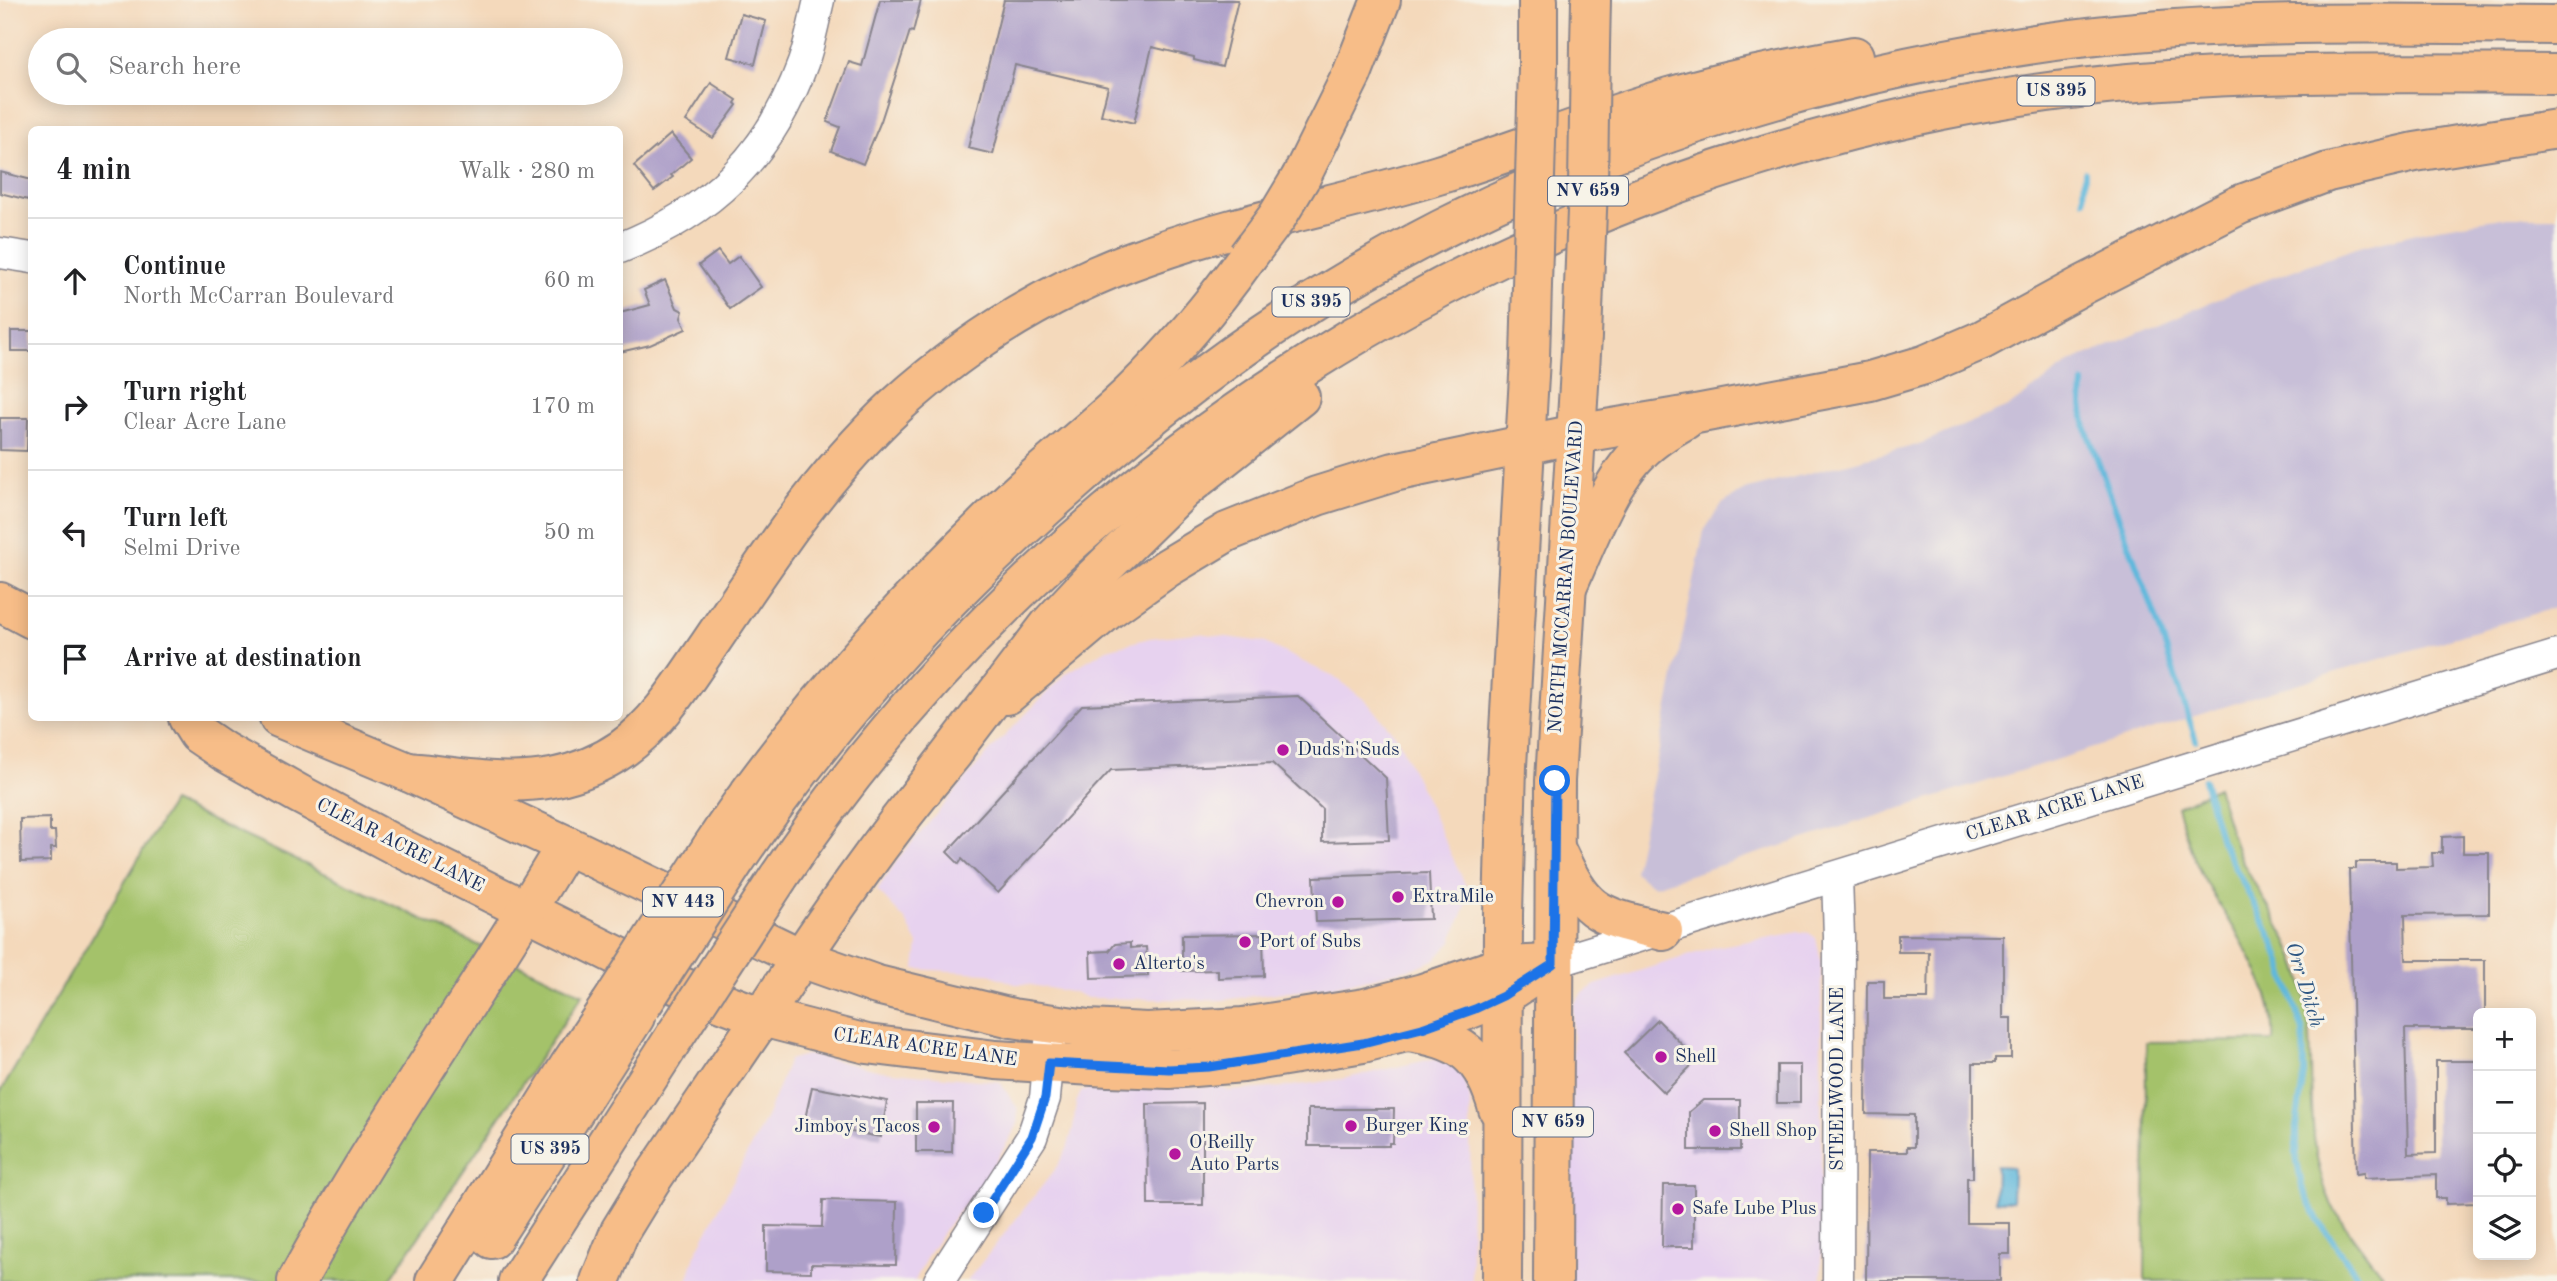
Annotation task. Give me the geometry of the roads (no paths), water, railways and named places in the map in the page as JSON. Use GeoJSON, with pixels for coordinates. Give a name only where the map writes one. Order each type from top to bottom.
{"type":"FeatureCollection","features":[{"type":"Feature","properties":{"kind":"main road"},"geometry":{"type":"LineString","coordinates":[[723,855],[793,736],[873,642],[1004,506],[1130,394],[1180,342],[1247,257],[1277,217],[1301,177],[1352,75],[1381,0]]}},
{"type":"Feature","properties":{"kind":"main road","name":"NV 659"},"geometry":{"type":"LineString","coordinates":[[1502,1281],[1507,766],[1530,358],[1538,0]]}},
{"type":"Feature","properties":{"kind":"main road","name":"NORTH MCCARRAN BOULEVARD"},"geometry":{"type":"LineString","coordinates":[[1553,1281],[1554,845],[1588,186],[1591,0]]}},
{"type":"Feature","properties":{"kind":"main road","name":"US 395"},"geometry":{"type":"LineString","coordinates":[[465,1281],[622,1011],[723,855],[803,768],[913,637],[995,553],[1085,472],[1230,357],[1336,287],[1441,229],[1547,180],[1670,133],[1780,99],[1908,66],[2068,39],[2181,27],[2557,25]]}},
{"type":"Feature","properties":{"kind":"main road"},"geometry":{"type":"LineString","coordinates":[[408,772],[500,782],[527,781],[553,778],[592,766],[623,748],[651,723],[682,684],[825,480],[881,420],[923,382],[1002,323],[1093,276],[1195,239],[1396,188],[1651,102],[1772,71],[1894,50],[2068,39]]}},
{"type":"Feature","properties":{"kind":"main road","name":"US 395"},"geometry":{"type":"LineString","coordinates":[[519,1281],[778,878],[858,769],[941,671],[1051,562],[1146,480],[1206,434],[1342,342],[1462,275],[1573,223],[1707,172],[1890,121],[2004,98],[2127,83],[2245,75],[2557,74]]}},
{"type":"Feature","properties":{"kind":"main road"},"geometry":{"type":"LineString","coordinates":[[932,778],[1011,691],[1108,610],[1167,568],[1227,532],[1317,496],[1394,472],[1576,434],[1870,381],[1924,365],[1982,340],[2239,205],[2328,172],[2415,152],[2557,130]]}},
{"type":"Feature","properties":{"kind":"main road"},"geometry":{"type":"LineString","coordinates":[[600,1281],[620,1231],[644,1192],[845,892],[1050,624],[1183,490],[1301,396],[1406,320],[1573,223]]}},
{"type":"Feature","properties":{"kind":"main road"},"geometry":{"type":"LineString","coordinates":[[1566,589],[1621,475],[1640,451],[1696,414]]}},
{"type":"Feature","properties":{"kind":"main road"},"geometry":{"type":"LineString","coordinates":[[0,602],[28,617]]}},
{"type":"Feature","properties":{"kind":"main road","name":"CLEAR ACRE LANE"},"geometry":{"type":"LineString","coordinates":[[190,721],[198,734],[223,751],[299,794],[672,983],[762,1017],[867,1044],[984,1059],[1169,1069],[1209,1067],[1312,1052],[1407,1032],[1461,1014],[1503,981]]}},
{"type":"Feature","properties":{"kind":"main road","name":"CLEAR ACRE LANE"},"geometry":{"type":"LineString","coordinates":[[286,721],[408,772],[801,958],[877,985],[1001,1016],[1050,1025],[1147,1032],[1243,1027],[1365,1008],[1423,993],[1503,981],[1553,964]]}},
{"type":"Feature","properties":{"kind":"main road"},"geometry":{"type":"LineString","coordinates":[[297,1281],[333,1214],[527,911],[566,845]]}},
{"type":"Feature","properties":{"kind":"main road"},"geometry":{"type":"LineString","coordinates":[[1554,845],[1575,888],[1594,909],[1613,919],[1663,931]]}},
{"type":"Feature","properties":{"kind":"main road"},"geometry":{"type":"LineString","coordinates":[[435,1281],[569,1066],[622,1011]]}},
{"type":"Feature","properties":{"kind":"main road"},"geometry":{"type":"LineString","coordinates":[[1407,1032],[1436,1036],[1468,1052],[1484,1073],[1495,1096],[1503,1125]]}},
{"type":"Feature","properties":{"kind":"street"},"geometry":{"type":"LineString","coordinates":[[623,247],[653,235],[688,215],[719,192],[746,164],[788,102],[804,60],[819,0]]}},
{"type":"Feature","properties":{"kind":"street"},"geometry":{"type":"LineString","coordinates":[[0,253],[28,257]]}},
{"type":"Feature","properties":{"kind":"street","name":"CLEAR ACRE LANE"},"geometry":{"type":"LineString","coordinates":[[1553,964],[2557,655]]}},
{"type":"Feature","properties":{"kind":"street","name":"STEELWOOD LANE"},"geometry":{"type":"LineString","coordinates":[[1836,877],[1839,937],[1838,1281]]}},
{"type":"Feature","properties":{"kind":"street"},"geometry":{"type":"LineString","coordinates":[[939,1281],[1032,1137],[1045,1098],[1050,1025]]}},
{"type":"Feature","properties":{"kind":"water"},"geometry":{"type":"Polygon","coordinates":[[[1996,1166],[2013,1167],[2012,1201],[1995,1201],[1996,1166]]]}},
{"type":"Feature","properties":{"kind":"waterway","name":"Orr Ditch"},"geometry":{"type":"LineString","coordinates":[[2084,200],[2085,172]]}},
{"type":"Feature","properties":{"kind":"waterway","name":"Orr Ditch"},"geometry":{"type":"LineString","coordinates":[[2083,383],[2082,405],[2086,429],[2155,615],[2196,740]]}},
{"type":"Feature","properties":{"kind":"waterway","name":"Orr Ditch"},"geometry":{"type":"LineString","coordinates":[[2204,780],[2221,841],[2275,944],[2303,1031],[2304,1073],[2296,1127],[2296,1155],[2302,1187],[2318,1220],[2361,1281]]}},
{"type":"Feature","properties":{"kind":"place","name":"Duds'n'Suds"},"geometry":{"type":"Point","coordinates":[1283,750]}},
{"type":"Feature","properties":{"kind":"place","name":"ExtraMile"},"geometry":{"type":"Point","coordinates":[1398,897]}},
{"type":"Feature","properties":{"kind":"place","name":"Chevron"},"geometry":{"type":"Point","coordinates":[1338,902]}},
{"type":"Feature","properties":{"kind":"place","name":"Port of Subs"},"geometry":{"type":"Point","coordinates":[1245,942]}},
{"type":"Feature","properties":{"kind":"place","name":"Alterto's"},"geometry":{"type":"Point","coordinates":[1119,964]}},
{"type":"Feature","properties":{"kind":"place","name":"Shell"},"geometry":{"type":"Point","coordinates":[1661,1057]}},
{"type":"Feature","properties":{"kind":"place","name":"Burger King"},"geometry":{"type":"Point","coordinates":[1351,1126]}},
{"type":"Feature","properties":{"kind":"place","name":"Jimboy's Tacos"},"geometry":{"type":"Point","coordinates":[934,1127]}},
{"type":"Feature","properties":{"kind":"place","name":"Shell Shop"},"geometry":{"type":"Point","coordinates":[1715,1131]}},
{"type":"Feature","properties":{"kind":"place","name":"O'Reilly Auto Parts"},"geometry":{"type":"Point","coordinates":[1175,1154]}},
{"type":"Feature","properties":{"kind":"place","name":"Safe Lube Plus"},"geometry":{"type":"Point","coordinates":[1678,1209]}}]}
